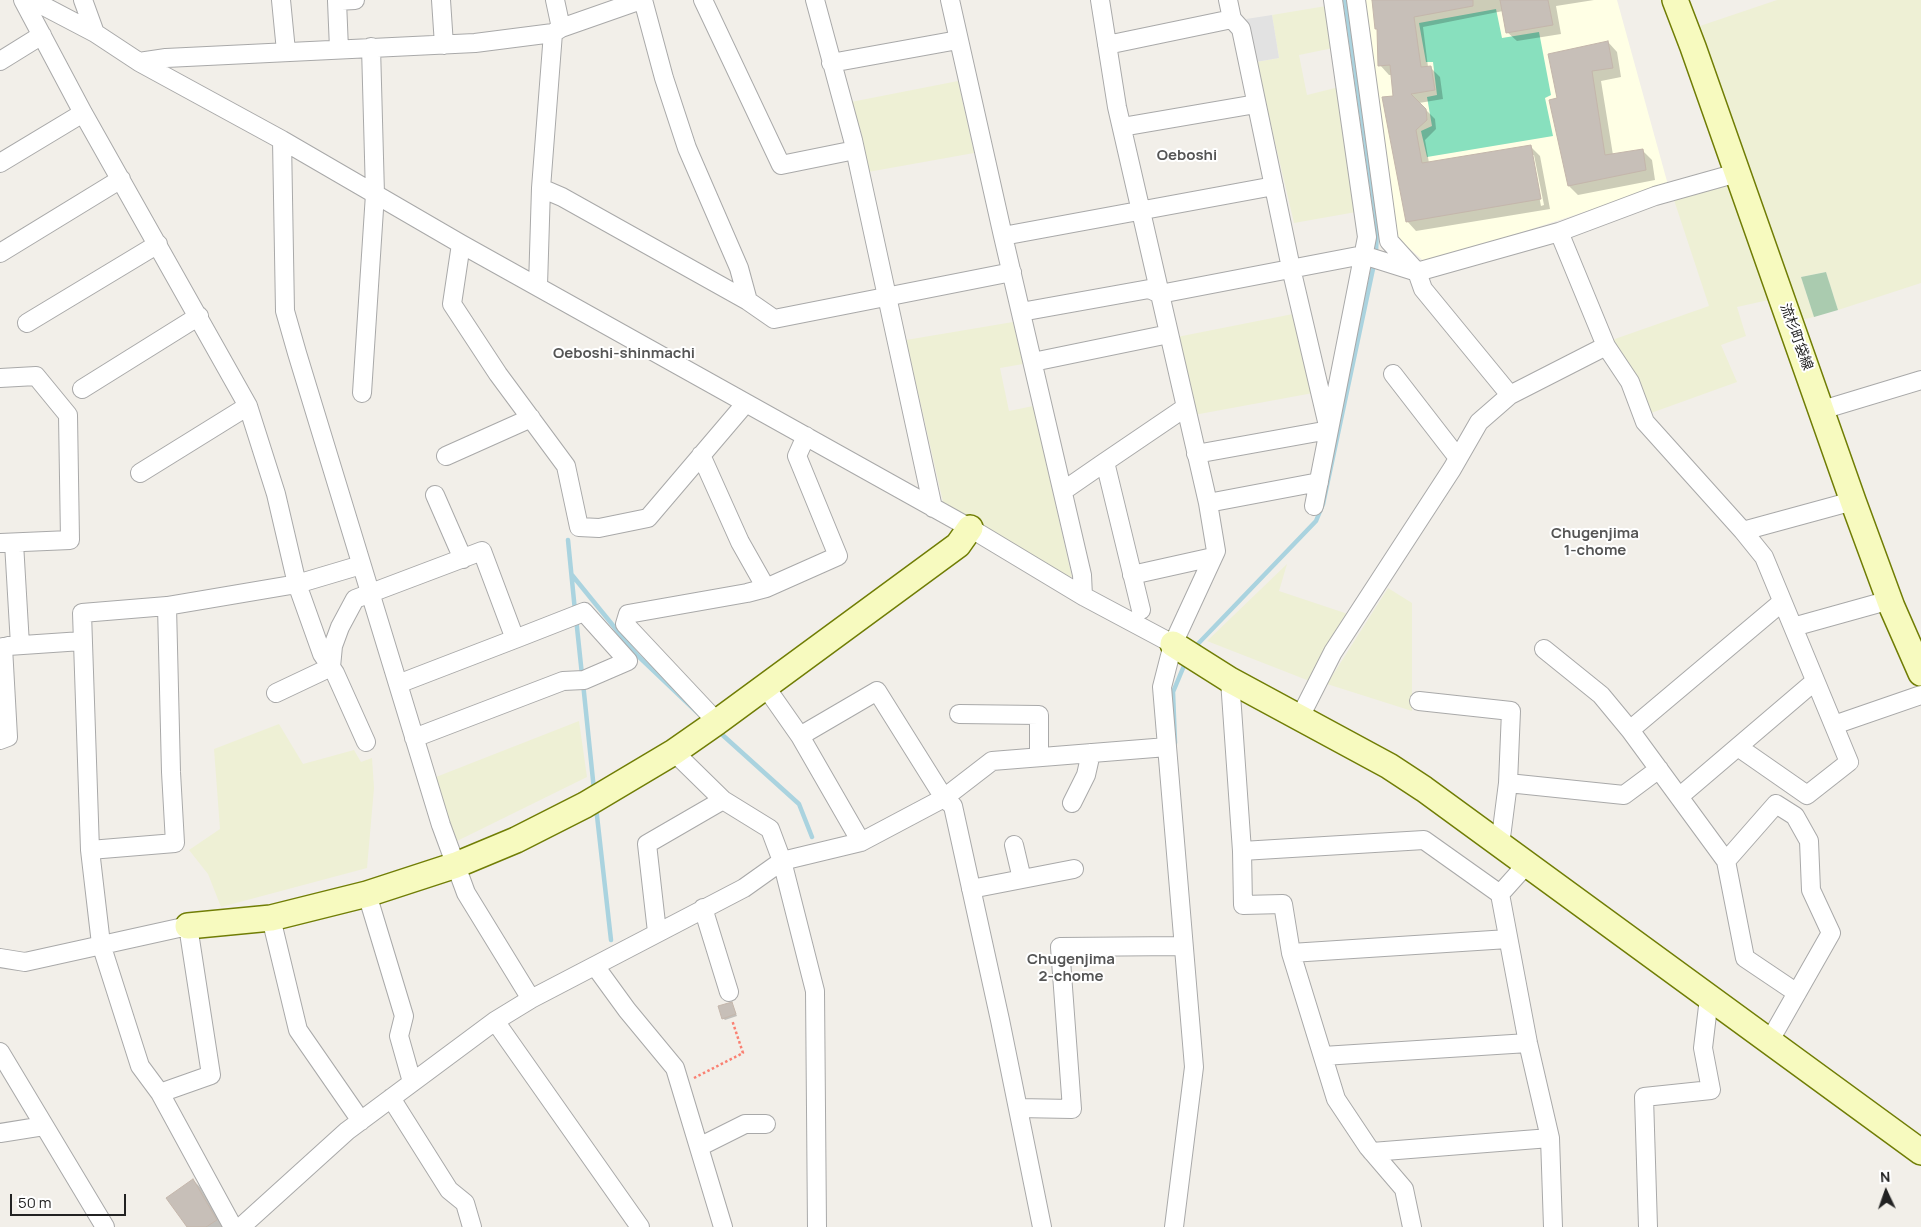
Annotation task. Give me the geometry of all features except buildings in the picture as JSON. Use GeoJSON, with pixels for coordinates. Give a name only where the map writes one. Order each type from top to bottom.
{"type":"FeatureCollection","features":[{"type":"Feature","properties":{"kind":"street"},"geometry":{"type":"LineString","coordinates":[[23,0],[83,112],[248,406],[276,494],[297,584],[322,654],[335,673],[366,742]]}},
{"type":"Feature","properties":{"kind":"street"},"geometry":{"type":"LineString","coordinates":[[32,0],[95,33],[139,62],[282,140],[461,244],[745,404],[970,528],[1083,596],[1173,644],[1230,680],[1396,770],[1921,1152]]}},
{"type":"Feature","properties":{"kind":"street"},"geometry":{"type":"LineString","coordinates":[[83,0],[95,33]]}},
{"type":"Feature","properties":{"kind":"street"},"geometry":{"type":"LineString","coordinates":[[281,0],[286,51]]}},
{"type":"Feature","properties":{"kind":"street"},"geometry":{"type":"LineString","coordinates":[[339,49],[337,1],[354,0]]}},
{"type":"Feature","properties":{"kind":"street"},"geometry":{"type":"LineString","coordinates":[[441,0],[444,44]]}},
{"type":"Feature","properties":{"kind":"street"},"geometry":{"type":"LineString","coordinates":[[538,286],[541,188],[557,30],[555,0]]}},
{"type":"Feature","properties":{"kind":"street"},"geometry":{"type":"LineString","coordinates":[[139,62],[166,58],[286,51],[475,43],[557,30],[642,0],[664,78],[687,148],[739,268],[748,300]]}},
{"type":"Feature","properties":{"kind":"street"},"geometry":{"type":"LineString","coordinates":[[703,0],[781,165],[855,150]]}},
{"type":"Feature","properties":{"kind":"street"},"geometry":{"type":"LineString","coordinates":[[815,0],[855,150],[934,508]]}},
{"type":"Feature","properties":{"kind":"street"},"geometry":{"type":"LineString","coordinates":[[950,0],[1082,575],[1083,596]]}},
{"type":"Feature","properties":{"kind":"street"},"geometry":{"type":"LineString","coordinates":[[1100,0],[1122,127],[1208,503],[1216,551],[1173,644],[1162,687],[1182,946],[1194,1067],[1174,1227]]}},
{"type":"Feature","properties":{"kind":"street"},"geometry":{"type":"LineString","coordinates":[[1228,0],[1232,19],[1241,29],[1329,430]]}},
{"type":"Feature","properties":{"kind":"street"},"geometry":{"type":"LineString","coordinates":[[1314,506],[1367,237],[1333,0]]}},
{"type":"Feature","properties":{"kind":"street"},"geometry":{"type":"LineString","coordinates":[[1356,0],[1390,240],[1417,272],[1423,289],[1510,395]]}},
{"type":"Feature","properties":{"kind":"street","name":"流杉町袋線"},"geometry":{"type":"LineString","coordinates":[[1675,0],[1822,410],[1852,501],[1890,600],[1921,673]]}},
{"type":"Feature","properties":{"kind":"street"},"geometry":{"type":"LineString","coordinates":[[1107,45],[1232,19]]}},
{"type":"Feature","properties":{"kind":"street"},"geometry":{"type":"LineString","coordinates":[[0,61],[42,35]]}},
{"type":"Feature","properties":{"kind":"street"},"geometry":{"type":"LineString","coordinates":[[831,63],[958,40]]}},
{"type":"Feature","properties":{"kind":"street"},"geometry":{"type":"LineString","coordinates":[[362,393],[375,194],[372,47]]}},
{"type":"Feature","properties":{"kind":"street"},"geometry":{"type":"LineString","coordinates":[[1122,127],[1256,104]]}},
{"type":"Feature","properties":{"kind":"street"},"geometry":{"type":"LineString","coordinates":[[0,163],[83,112]]}},
{"type":"Feature","properties":{"kind":"street"},"geometry":{"type":"LineString","coordinates":[[282,140],[285,311],[361,565],[372,593],[414,738],[466,894],[531,999]]}},
{"type":"Feature","properties":{"kind":"street"},"geometry":{"type":"LineString","coordinates":[[1021,312],[1149,289],[1160,294],[1363,255],[1417,272],[1559,232],[1655,196],[1737,173]]}},
{"type":"Feature","properties":{"kind":"street"},"geometry":{"type":"LineString","coordinates":[[0,253],[121,179]]}},
{"type":"Feature","properties":{"kind":"street"},"geometry":{"type":"LineString","coordinates":[[1003,236],[1274,186]]}},
{"type":"Feature","properties":{"kind":"street"},"geometry":{"type":"LineString","coordinates":[[541,188],[562,197],[748,300],[774,318],[1012,272]]}},
{"type":"Feature","properties":{"kind":"street"},"geometry":{"type":"LineString","coordinates":[[1559,232],[1606,346],[1630,382],[1645,422],[1764,557],[1849,762],[1806,795],[1738,747]]}},
{"type":"Feature","properties":{"kind":"street"},"geometry":{"type":"LineString","coordinates":[[27,323],[158,244]]}},
{"type":"Feature","properties":{"kind":"street"},"geometry":{"type":"LineString","coordinates":[[461,244],[452,304],[475,341],[566,466],[578,527],[598,528],[648,518],[745,404]]}},
{"type":"Feature","properties":{"kind":"street"},"geometry":{"type":"LineString","coordinates":[[82,390],[199,316]]}},
{"type":"Feature","properties":{"kind":"street"},"geometry":{"type":"LineString","coordinates":[[1033,362],[1169,334]]}},
{"type":"Feature","properties":{"kind":"street"},"geometry":{"type":"LineString","coordinates":[[1300,717],[1333,652],[1458,458],[1479,422],[1510,395],[1606,346]]}},
{"type":"Feature","properties":{"kind":"street"},"geometry":{"type":"LineString","coordinates":[[1393,374],[1458,458]]}},
{"type":"Feature","properties":{"kind":"street"},"geometry":{"type":"LineString","coordinates":[[0,378],[36,376],[68,416],[70,540],[7,543],[8,737],[0,740]]}},
{"type":"Feature","properties":{"kind":"street"},"geometry":{"type":"LineString","coordinates":[[1822,410],[1921,380]]}},
{"type":"Feature","properties":{"kind":"street"},"geometry":{"type":"LineString","coordinates":[[140,473],[248,406]]}},
{"type":"Feature","properties":{"kind":"street"},"geometry":{"type":"LineString","coordinates":[[1062,491],[1186,407]]}},
{"type":"Feature","properties":{"kind":"street"},"geometry":{"type":"LineString","coordinates":[[446,456],[531,418]]}},
{"type":"Feature","properties":{"kind":"street"},"geometry":{"type":"LineString","coordinates":[[1196,454],[1329,430]]}},
{"type":"Feature","properties":{"kind":"street"},"geometry":{"type":"LineString","coordinates":[[717,722],[625,624],[628,614],[766,588],[838,556],[796,456],[806,436]]}},
{"type":"Feature","properties":{"kind":"street"},"geometry":{"type":"LineString","coordinates":[[701,455],[740,542],[766,588]]}},
{"type":"Feature","properties":{"kind":"street"},"geometry":{"type":"LineString","coordinates":[[1105,462],[1140,610]]}},
{"type":"Feature","properties":{"kind":"street"},"geometry":{"type":"LineString","coordinates":[[1208,503],[1319,482]]}},
{"type":"Feature","properties":{"kind":"street"},"geometry":{"type":"LineString","coordinates":[[435,495],[463,559]]}},
{"type":"Feature","properties":{"kind":"street"},"geometry":{"type":"LineString","coordinates":[[1743,531],[1852,501]]}},
{"type":"Feature","properties":{"kind":"street"},"geometry":{"type":"LineString","coordinates":[[0,958],[25,962],[188,926],[271,918],[367,894],[456,865],[516,840],[585,805],[674,752],[958,545],[970,528]]}},
{"type":"Feature","properties":{"kind":"street"},"geometry":{"type":"LineString","coordinates":[[331,667],[333,646],[343,620],[355,599],[482,552],[515,639]]}},
{"type":"Feature","properties":{"kind":"street"},"geometry":{"type":"LineString","coordinates":[[1132,575],[1213,557]]}},
{"type":"Feature","properties":{"kind":"street"},"geometry":{"type":"LineString","coordinates":[[233,1227],[160,1093],[140,1066],[101,944],[90,850],[82,613],[167,606],[297,584],[361,565]]}},
{"type":"Feature","properties":{"kind":"street"},"geometry":{"type":"LineString","coordinates":[[1793,627],[1890,600]]}},
{"type":"Feature","properties":{"kind":"street"},"geometry":{"type":"LineString","coordinates":[[1630,730],[1782,602]]}},
{"type":"Feature","properties":{"kind":"street"},"geometry":{"type":"LineString","coordinates":[[90,850],[175,843],[171,772],[167,606]]}},
{"type":"Feature","properties":{"kind":"street"},"geometry":{"type":"LineString","coordinates":[[398,684],[584,612],[628,661],[584,680],[564,681],[414,738]]}},
{"type":"Feature","properties":{"kind":"street"},"geometry":{"type":"LineString","coordinates":[[8,646],[82,641]]}},
{"type":"Feature","properties":{"kind":"street"},"geometry":{"type":"LineString","coordinates":[[1544,648],[1602,695],[1726,861],[1745,958],[1797,993]]}},
{"type":"Feature","properties":{"kind":"street"},"geometry":{"type":"LineString","coordinates":[[276,693],[331,667]]}},
{"type":"Feature","properties":{"kind":"street"},"geometry":{"type":"LineString","coordinates":[[1230,680],[1242,851],[1243,905],[1283,904],[1291,953],[1336,1099],[1372,1152],[1404,1189],[1412,1227]]}},
{"type":"Feature","properties":{"kind":"street"},"geometry":{"type":"LineString","coordinates":[[1679,797],[1815,681]]}},
{"type":"Feature","properties":{"kind":"street"},"geometry":{"type":"LineString","coordinates":[[766,686],[800,736],[862,842]]}},
{"type":"Feature","properties":{"kind":"street"},"geometry":{"type":"LineString","coordinates":[[800,736],[877,691],[944,798],[953,806],[1042,1227]]}},
{"type":"Feature","properties":{"kind":"street"},"geometry":{"type":"LineString","coordinates":[[1834,725],[1921,695]]}},
{"type":"Feature","properties":{"kind":"street"},"geometry":{"type":"LineString","coordinates":[[1419,701],[1511,711],[1508,783],[1500,845]]}},
{"type":"Feature","properties":{"kind":"street"},"geometry":{"type":"LineString","coordinates":[[959,714],[1039,715],[1039,758]]}},
{"type":"Feature","properties":{"kind":"street"},"geometry":{"type":"LineString","coordinates":[[241,1227],[347,1131],[495,1022],[531,999],[744,888],[782,861],[862,842],[944,798],[992,761],[1167,747]]}},
{"type":"Feature","properties":{"kind":"street"},"geometry":{"type":"LineString","coordinates":[[674,752],[722,800],[770,829],[782,861],[815,992],[816,1227]]}},
{"type":"Feature","properties":{"kind":"street"},"geometry":{"type":"LineString","coordinates":[[1072,802],[1086,775],[1091,754]]}},
{"type":"Feature","properties":{"kind":"street"},"geometry":{"type":"LineString","coordinates":[[1508,783],[1624,794],[1659,769]]}},
{"type":"Feature","properties":{"kind":"street"},"geometry":{"type":"LineString","coordinates":[[657,932],[647,844],[722,800]]}},
{"type":"Feature","properties":{"kind":"street"},"geometry":{"type":"LineString","coordinates":[[1726,861],[1776,804],[1795,816],[1809,841],[1810,890],[1832,933],[1769,1042]]}},
{"type":"Feature","properties":{"kind":"street"},"geometry":{"type":"LineString","coordinates":[[1242,851],[1424,840],[1500,894],[1528,1042],[1550,1138],[1553,1227]]}},
{"type":"Feature","properties":{"kind":"street"},"geometry":{"type":"LineString","coordinates":[[1014,845],[1022,879]]}},
{"type":"Feature","properties":{"kind":"street"},"geometry":{"type":"LineString","coordinates":[[1500,894],[1526,864]]}},
{"type":"Feature","properties":{"kind":"street"},"geometry":{"type":"LineString","coordinates":[[971,889],[1074,869]]}},
{"type":"Feature","properties":{"kind":"street"},"geometry":{"type":"LineString","coordinates":[[367,894],[404,1016],[399,1036],[412,1082]]}},
{"type":"Feature","properties":{"kind":"street"},"geometry":{"type":"LineString","coordinates":[[703,908],[729,992]]}},
{"type":"Feature","properties":{"kind":"street"},"geometry":{"type":"LineString","coordinates":[[271,918],[298,1030],[361,1121]]}},
{"type":"Feature","properties":{"kind":"street"},"geometry":{"type":"LineString","coordinates":[[160,1093],[211,1075],[188,926]]}},
{"type":"Feature","properties":{"kind":"street"},"geometry":{"type":"LineString","coordinates":[[1291,953],[1508,939]]}},
{"type":"Feature","properties":{"kind":"street"},"geometry":{"type":"LineString","coordinates":[[1018,1108],[1072,1109],[1060,947],[1182,946]]}},
{"type":"Feature","properties":{"kind":"street"},"geometry":{"type":"LineString","coordinates":[[595,966],[627,1010],[675,1068],[682,1085],[724,1227]]}},
{"type":"Feature","properties":{"kind":"street"},"geometry":{"type":"LineString","coordinates":[[1648,1227],[1644,1097],[1711,1090],[1703,1048],[1709,998]]}},
{"type":"Feature","properties":{"kind":"street"},"geometry":{"type":"LineString","coordinates":[[495,1022],[640,1227]]}},
{"type":"Feature","properties":{"kind":"street"},"geometry":{"type":"LineString","coordinates":[[1323,1056],[1528,1042]]}},
{"type":"Feature","properties":{"kind":"street"},"geometry":{"type":"LineString","coordinates":[[0,1052],[105,1227]]}},
{"type":"Feature","properties":{"kind":"street"},"geometry":{"type":"LineString","coordinates":[[390,1098],[449,1190],[465,1203],[472,1227]]}},
{"type":"Feature","properties":{"kind":"street"},"geometry":{"type":"LineString","coordinates":[[699,1147],[745,1124],[766,1124]]}},
{"type":"Feature","properties":{"kind":"street"},"geometry":{"type":"LineString","coordinates":[[0,1134],[44,1126]]}},
{"type":"Feature","properties":{"kind":"street"},"geometry":{"type":"LineString","coordinates":[[1372,1152],[1550,1138]]}},
{"type":"Feature","properties":{"kind":"path"},"geometry":{"type":"LineString","coordinates":[[682,1085],[743,1053],[732,1020]]}},
{"type":"Feature","properties":{"kind":"shaded area"},"geometry":{"type":"Polygon","coordinates":[[[1361,0],[1617,0],[1668,185],[1426,263],[1394,235],[1361,0]]]}},
{"type":"Feature","properties":{"kind":"shaded area"},"geometry":{"type":"Polygon","coordinates":[[[1777,0],[1921,0],[1921,283],[1838,310],[1826,272],[1801,277],[1814,317],[1800,320],[1697,27],[1777,0]]]}},
{"type":"Feature","properties":{"kind":"shaded area"},"geometry":{"type":"Polygon","coordinates":[[[1326,6],[1333,48],[1299,55],[1307,95],[1339,87],[1356,212],[1294,223],[1256,62],[1279,58],[1272,15],[1326,6]]]}},
{"type":"Feature","properties":{"kind":"shaded area"},"geometry":{"type":"Polygon","coordinates":[[[1272,15],[1279,58],[1256,62],[1246,19],[1272,15]]]}},
{"type":"Feature","properties":{"kind":"shaded area"},"geometry":{"type":"Polygon","coordinates":[[[958,81],[974,153],[868,172],[862,136],[851,102],[958,81]]]}},
{"type":"Feature","properties":{"kind":"shaded area"},"geometry":{"type":"Polygon","coordinates":[[[1728,185],[1732,189],[1773,299],[1737,307],[1746,336],[1721,345],[1737,382],[1651,413],[1632,373],[1612,340],[1709,306],[1674,200],[1728,185]]]}},
{"type":"Feature","properties":{"kind":"shaded area"},"geometry":{"type":"Polygon","coordinates":[[[1826,272],[1838,310],[1814,317],[1801,277],[1826,272]]]}},
{"type":"Feature","properties":{"kind":"shaded area"},"geometry":{"type":"Polygon","coordinates":[[[1298,313],[1313,393],[1194,415],[1177,337],[1298,313]]]}},
{"type":"Feature","properties":{"kind":"shaded area"},"geometry":{"type":"Polygon","coordinates":[[[1013,322],[1023,364],[1000,368],[1009,411],[1033,406],[1072,577],[1064,575],[951,510],[943,502],[906,340],[1013,322]]]}},
{"type":"Feature","properties":{"kind":"shaded area"},"geometry":{"type":"Polygon","coordinates":[[[1287,564],[1279,591],[1351,615],[1312,682],[1207,641],[1287,564]]]}},
{"type":"Feature","properties":{"kind":"shaded area"},"geometry":{"type":"Polygon","coordinates":[[[1388,588],[1412,603],[1412,711],[1327,684],[1388,588]]]}},
{"type":"Feature","properties":{"kind":"shaded area"},"geometry":{"type":"Polygon","coordinates":[[[579,721],[587,777],[455,842],[436,777],[579,721]]]}},
{"type":"Feature","properties":{"kind":"shaded area"},"geometry":{"type":"Polygon","coordinates":[[[279,724],[303,764],[354,750],[361,762],[372,758],[374,788],[367,868],[221,907],[208,874],[189,850],[220,829],[214,749],[279,724]]]}},
{"type":"Feature","properties":{"kind":"green space"},"geometry":{"type":"Polygon","coordinates":[[[1496,9],[1502,38],[1539,32],[1551,95],[1545,98],[1553,136],[1427,157],[1421,131],[1432,126],[1427,97],[1437,95],[1433,62],[1426,62],[1419,23],[1496,9]]]}},
{"type":"Feature","properties":{"kind":"waterway"},"geometry":{"type":"LineString","coordinates":[[1345,0],[1377,223],[1376,254]]}},
{"type":"Feature","properties":{"kind":"waterway"},"geometry":{"type":"LineString","coordinates":[[1194,648],[1316,521],[1323,504],[1374,264]]}},
{"type":"Feature","properties":{"kind":"waterway"},"geometry":{"type":"LineString","coordinates":[[568,540],[575,611]]}},
{"type":"Feature","properties":{"kind":"waterway"},"geometry":{"type":"LineString","coordinates":[[572,575],[637,655],[700,715]]}},
{"type":"Feature","properties":{"kind":"waterway"},"geometry":{"type":"LineString","coordinates":[[576,618],[582,675]]}},
{"type":"Feature","properties":{"kind":"waterway"},"geometry":{"type":"LineString","coordinates":[[1175,743],[1173,692],[1186,661]]}},
{"type":"Feature","properties":{"kind":"waterway"},"geometry":{"type":"LineString","coordinates":[[583,683],[594,790]]}},
{"type":"Feature","properties":{"kind":"waterway"},"geometry":{"type":"LineString","coordinates":[[717,730],[799,804],[812,837]]}},
{"type":"Feature","properties":{"kind":"waterway"},"geometry":{"type":"LineString","coordinates":[[596,807],[611,940]]}},
{"type":"Feature","properties":{"kind":"district","name":"Oeboshi"},"geometry":{"type":"Point","coordinates":[1187,156]}},
{"type":"Feature","properties":{"kind":"district","name":"Oeboshi-shinmachi"},"geometry":{"type":"Point","coordinates":[624,354]}},
{"type":"Feature","properties":{"kind":"district","name":"Chugenjima 1-chome"},"geometry":{"type":"Point","coordinates":[1595,542]}},
{"type":"Feature","properties":{"kind":"district","name":"Chugenjima 2-chome"},"geometry":{"type":"Point","coordinates":[1071,968]}}]}
